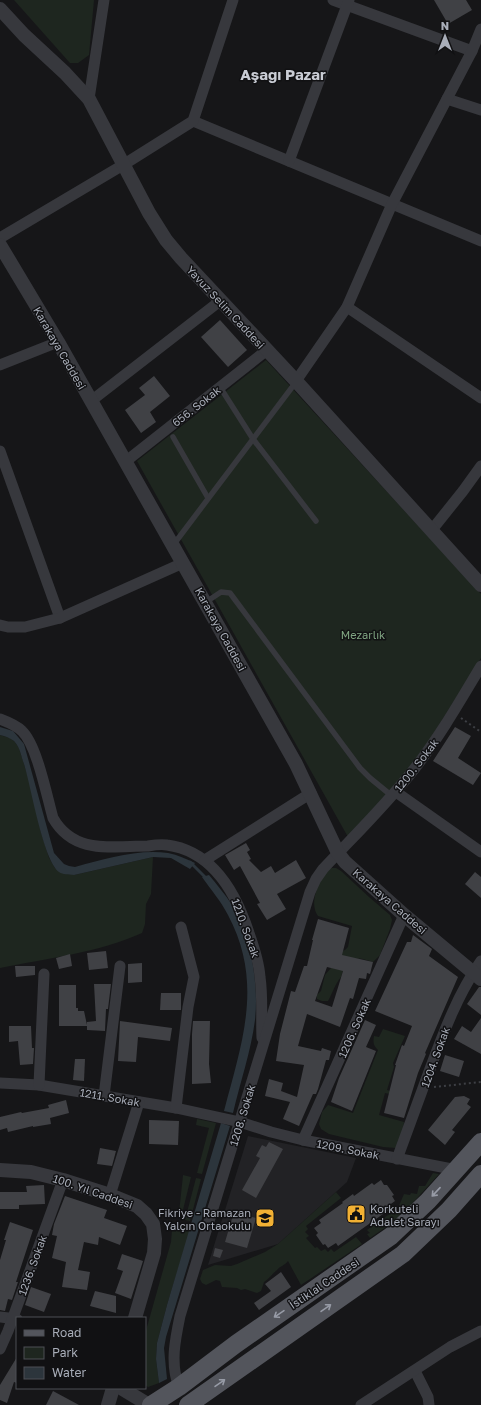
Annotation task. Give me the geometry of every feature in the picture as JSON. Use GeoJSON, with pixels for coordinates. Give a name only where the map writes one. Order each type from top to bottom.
{"type":"FeatureCollection","features":[{"type":"Feature","properties":{"kind":"main road","name":"İstiklal Caddesi"},"geometry":{"type":"LineString","coordinates":[[150,1405],[179,1387],[236,1344],[391,1236],[420,1209],[481,1142]]}},
{"type":"Feature","properties":{"kind":"main road","name":"İstiklal Caddesi"},"geometry":{"type":"LineString","coordinates":[[190,1405],[403,1254],[449,1210],[481,1174]]}},
{"type":"Feature","properties":{"kind":"street"},"geometry":{"type":"LineString","coordinates":[[89,99],[104,0]]}},
{"type":"Feature","properties":{"kind":"street"},"geometry":{"type":"LineString","coordinates":[[0,238],[123,165],[193,121],[233,0]]}},
{"type":"Feature","properties":{"kind":"street"},"geometry":{"type":"LineString","coordinates":[[334,0],[348,2],[472,50]]}},
{"type":"Feature","properties":{"kind":"street"},"geometry":{"type":"LineString","coordinates":[[289,161],[348,2]]}},
{"type":"Feature","properties":{"kind":"street","name":"Yavuz Selim Caddesi"},"geometry":{"type":"LineString","coordinates":[[0,9],[24,35],[65,73],[89,99],[149,213],[166,240],[180,258],[296,381],[481,585]]}},
{"type":"Feature","properties":{"kind":"street"},"geometry":{"type":"LineString","coordinates":[[296,381],[347,307],[392,204],[472,50],[481,29]]}},
{"type":"Feature","properties":{"kind":"street"},"geometry":{"type":"LineString","coordinates":[[446,99],[481,110]]}},
{"type":"Feature","properties":{"kind":"street"},"geometry":{"type":"LineString","coordinates":[[193,121],[481,241]]}},
{"type":"Feature","properties":{"kind":"street","name":"Karakaya Caddesi"},"geometry":{"type":"LineString","coordinates":[[0,245],[58,342],[296,764],[338,853],[345,862],[404,915],[478,970]]}},
{"type":"Feature","properties":{"kind":"street"},"geometry":{"type":"LineString","coordinates":[[91,401],[220,300]]}},
{"type":"Feature","properties":{"kind":"street"},"geometry":{"type":"LineString","coordinates":[[347,307],[481,398]]}},
{"type":"Feature","properties":{"kind":"street"},"geometry":{"type":"LineString","coordinates":[[0,365],[58,342]]}},
{"type":"Feature","properties":{"kind":"street","name":"656. Sokak"},"geometry":{"type":"LineString","coordinates":[[125,462],[267,350]]}},
{"type":"Feature","properties":{"kind":"street"},"geometry":{"type":"LineString","coordinates":[[0,451],[60,618]]}},
{"type":"Feature","properties":{"kind":"street"},"geometry":{"type":"LineString","coordinates":[[431,531],[481,466]]}},
{"type":"Feature","properties":{"kind":"street"},"geometry":{"type":"LineString","coordinates":[[0,625],[21,628],[60,618],[183,563]]}},
{"type":"Feature","properties":{"kind":"street","name":"1200. Sokak"},"geometry":{"type":"LineString","coordinates":[[338,853],[394,794],[430,748],[454,712],[481,666]]}},
{"type":"Feature","properties":{"kind":"street","name":"1210. Sokak"},"geometry":{"type":"LineString","coordinates":[[0,719],[16,726],[29,739],[34,750],[53,818],[57,825],[68,836],[81,844],[97,847],[166,845],[181,849],[205,860],[219,874],[234,895],[240,908],[257,957],[261,979],[262,1048]]}},
{"type":"Feature","properties":{"kind":"street"},"geometry":{"type":"LineString","coordinates":[[205,860],[311,793]]}},
{"type":"Feature","properties":{"kind":"street"},"geometry":{"type":"LineString","coordinates":[[394,794],[481,852]]}},
{"type":"Feature","properties":{"kind":"street","name":"1208. Sokak"},"geometry":{"type":"LineString","coordinates":[[179,1387],[174,1372],[174,1360],[176,1334],[180,1316],[310,892],[323,869],[338,853]]}},
{"type":"Feature","properties":{"kind":"street","name":"1206. Sokak"},"geometry":{"type":"LineString","coordinates":[[303,1140],[404,915]]}},
{"type":"Feature","properties":{"kind":"street"},"geometry":{"type":"LineString","coordinates":[[176,1108],[188,1007],[194,977],[181,927]]}},
{"type":"Feature","properties":{"kind":"street"},"geometry":{"type":"LineString","coordinates":[[104,1096],[120,966]]}},
{"type":"Feature","properties":{"kind":"street","name":"1204. Sokak"},"geometry":{"type":"LineString","coordinates":[[397,1159],[450,1018],[463,989],[478,970]]}},
{"type":"Feature","properties":{"kind":"street"},"geometry":{"type":"LineString","coordinates":[[39,1085],[44,974]]}},
{"type":"Feature","properties":{"kind":"street","name":"1211. Sokak"},"geometry":{"type":"LineString","coordinates":[[0,1083],[39,1085],[176,1108],[218,1117]]}},
{"type":"Feature","properties":{"kind":"street"},"geometry":{"type":"LineString","coordinates":[[110,1195],[139,1102]]}},
{"type":"Feature","properties":{"kind":"street","name":"1209. Sokak"},"geometry":{"type":"LineString","coordinates":[[218,1117],[303,1140],[457,1170]]}},
{"type":"Feature","properties":{"kind":"street","name":"100. Yıl Caddesi"},"geometry":{"type":"LineString","coordinates":[[0,1170],[31,1172],[64,1180],[110,1195],[137,1206],[146,1214],[153,1224],[155,1239],[154,1253],[135,1317]]}},
{"type":"Feature","properties":{"kind":"street","name":"1236. Sokak"},"geometry":{"type":"LineString","coordinates":[[0,1349],[15,1319],[64,1180]]}},
{"type":"Feature","properties":{"kind":"street"},"geometry":{"type":"LineString","coordinates":[[0,1317],[15,1319]]}},
{"type":"Feature","properties":{"kind":"street"},"geometry":{"type":"LineString","coordinates":[[361,1405],[450,1347],[481,1331]]}},
{"type":"Feature","properties":{"kind":"street"},"geometry":{"type":"LineString","coordinates":[[415,1371],[428,1397],[429,1405]]}},
{"type":"Feature","properties":{"kind":"street"},"geometry":{"type":"LineString","coordinates":[[108,1405],[113,1389]]}},
{"type":"Feature","properties":{"kind":"street"},"geometry":{"type":"LineString","coordinates":[[123,1389],[150,1405]]}},
{"type":"Feature","properties":{"kind":"lane"},"geometry":{"type":"LineString","coordinates":[[173,545],[296,381]]}},
{"type":"Feature","properties":{"kind":"lane"},"geometry":{"type":"LineString","coordinates":[[220,387],[253,439],[316,521]]}},
{"type":"Feature","properties":{"kind":"lane"},"geometry":{"type":"LineString","coordinates":[[173,437],[208,498]]}},
{"type":"Feature","properties":{"kind":"lane"},"geometry":{"type":"LineString","coordinates":[[205,602],[221,592],[230,593],[360,768],[370,778],[394,794]]}},
{"type":"Feature","properties":{"kind":"path"},"geometry":{"type":"LineString","coordinates":[[454,712],[481,732]]}},
{"type":"Feature","properties":{"kind":"path"},"geometry":{"type":"LineString","coordinates":[[423,1088],[481,1082]]}},
{"type":"Feature","properties":{"kind":"shaded area","name":"Fikriye - Ramazan Yalçın Ortaokulu"},"geometry":{"type":"Polygon","coordinates":[[[248,1136],[356,1158],[347,1182],[278,1244],[208,1265],[248,1136]]]}},
{"type":"Feature","properties":{"kind":"green space"},"geometry":{"type":"Polygon","coordinates":[[[14,0],[94,0],[89,55],[78,63],[70,63],[14,0]]]}},
{"type":"Feature","properties":{"kind":"green space","name":"Mezarlık"},"geometry":{"type":"Polygon","coordinates":[[[266,360],[481,594],[481,658],[424,749],[408,771],[348,837],[137,461],[266,360]]]}},
{"type":"Feature","properties":{"kind":"green space"},"geometry":{"type":"Polygon","coordinates":[[[0,735],[10,738],[19,748],[29,780],[41,832],[49,858],[55,868],[74,875],[153,857],[151,894],[146,904],[145,924],[142,933],[108,946],[0,968],[0,735]]]}},
{"type":"Feature","properties":{"kind":"green space"},"geometry":{"type":"Polygon","coordinates":[[[336,868],[341,871],[390,915],[392,920],[380,955],[373,962],[358,958],[345,964],[341,977],[328,1001],[322,1001],[317,999],[317,995],[321,991],[325,975],[331,968],[336,953],[345,950],[348,947],[352,926],[318,916],[315,910],[314,904],[316,891],[328,869],[336,868]]]}},
{"type":"Feature","properties":{"kind":"green space"},"geometry":{"type":"Polygon","coordinates":[[[383,1029],[405,1036],[393,1063],[394,1067],[387,1090],[404,1095],[403,1097],[385,1093],[379,1115],[404,1122],[403,1134],[396,1148],[383,1147],[329,1134],[321,1129],[319,1124],[322,1112],[328,1105],[353,1113],[378,1050],[375,1047],[374,1036],[379,1037],[383,1029]]]}},
{"type":"Feature","properties":{"kind":"green space"},"geometry":{"type":"Polygon","coordinates":[[[197,1119],[216,1123],[202,1174],[197,1173],[209,1128],[196,1125],[197,1119]]]}},
{"type":"Feature","properties":{"kind":"green space"},"geometry":{"type":"Polygon","coordinates":[[[433,1173],[439,1174],[399,1218],[370,1238],[367,1234],[370,1233],[367,1230],[398,1208],[404,1194],[417,1194],[419,1186],[425,1186],[433,1173]]]}},
{"type":"Feature","properties":{"kind":"green space"},"geometry":{"type":"Polygon","coordinates":[[[183,1175],[191,1177],[182,1214],[179,1213],[183,1175]]]}},
{"type":"Feature","properties":{"kind":"green space"},"geometry":{"type":"Polygon","coordinates":[[[196,1178],[201,1179],[190,1221],[185,1220],[196,1178]]]}},
{"type":"Feature","properties":{"kind":"green space"},"geometry":{"type":"Polygon","coordinates":[[[336,1192],[341,1198],[306,1226],[308,1229],[305,1232],[309,1236],[306,1238],[315,1248],[317,1247],[321,1251],[325,1249],[328,1252],[331,1249],[334,1252],[356,1237],[362,1244],[301,1285],[288,1261],[264,1282],[261,1291],[257,1293],[245,1289],[241,1290],[237,1288],[222,1287],[220,1281],[216,1280],[206,1285],[202,1283],[200,1279],[203,1270],[215,1265],[231,1266],[237,1264],[265,1252],[278,1244],[336,1192]]]}},
{"type":"Feature","properties":{"kind":"green space"},"geometry":{"type":"Polygon","coordinates":[[[191,1227],[157,1343],[156,1359],[159,1383],[148,1387],[146,1386],[146,1330],[171,1242],[172,1230],[191,1227]]]}},
{"type":"Feature","properties":{"kind":"water"},"geometry":{"type":"Polygon","coordinates":[[[0,727],[13,731],[24,744],[54,853],[64,864],[75,867],[145,852],[168,853],[195,863],[190,869],[171,858],[153,857],[74,875],[59,872],[53,865],[43,838],[27,774],[19,749],[14,741],[0,735],[0,727]]]}},
{"type":"Feature","properties":{"kind":"water"},"geometry":{"type":"Polygon","coordinates":[[[209,875],[232,905],[239,917],[249,946],[256,991],[253,1032],[233,1113],[224,1111],[243,1037],[247,989],[245,965],[239,940],[228,915],[202,877],[209,875]]]}},
{"type":"Feature","properties":{"kind":"water"},"geometry":{"type":"Polygon","coordinates":[[[221,1123],[230,1126],[166,1337],[164,1348],[167,1379],[159,1383],[156,1359],[157,1343],[221,1123]]]}},
{"type":"Feature","properties":{"kind":"building"},"geometry":{"type":"Polygon","coordinates":[[[434,0],[466,0],[472,10],[448,24],[434,0]]]}},
{"type":"Feature","properties":{"kind":"building"},"geometry":{"type":"Polygon","coordinates":[[[220,320],[247,350],[228,367],[201,337],[220,320]]]}},
{"type":"Feature","properties":{"kind":"building"},"geometry":{"type":"Polygon","coordinates":[[[154,376],[170,396],[150,412],[156,422],[141,433],[125,410],[145,395],[139,388],[154,376]]]}},
{"type":"Feature","properties":{"kind":"building"},"geometry":{"type":"Polygon","coordinates":[[[455,727],[471,736],[458,758],[481,773],[473,785],[433,761],[455,727]]]}},
{"type":"Feature","properties":{"kind":"building"},"geometry":{"type":"Polygon","coordinates":[[[246,843],[250,850],[247,852],[251,859],[249,860],[261,872],[271,866],[275,873],[296,860],[306,878],[277,894],[286,909],[267,920],[257,904],[260,903],[240,866],[234,870],[225,855],[246,843]]]}},
{"type":"Feature","properties":{"kind":"building"},"geometry":{"type":"Polygon","coordinates":[[[475,872],[481,877],[481,898],[465,884],[475,872]]]}},
{"type":"Feature","properties":{"kind":"building"},"geometry":{"type":"Polygon","coordinates":[[[318,919],[349,928],[342,955],[373,962],[370,974],[367,973],[366,979],[359,978],[353,999],[350,998],[340,1027],[307,1014],[298,1046],[321,1051],[322,1048],[331,1051],[329,1060],[326,1060],[316,1094],[313,1094],[299,1126],[283,1119],[290,1102],[265,1096],[269,1079],[283,1083],[281,1091],[297,1097],[304,1065],[276,1061],[280,1034],[291,991],[295,992],[304,966],[307,966],[318,919]],[[327,967],[315,1001],[332,1007],[343,971],[327,967]]]}},
{"type":"Feature","properties":{"kind":"building"},"geometry":{"type":"Polygon","coordinates":[[[413,935],[432,949],[429,956],[458,977],[425,1053],[426,1054],[418,1073],[404,1118],[384,1113],[395,1065],[402,1045],[404,1046],[412,1026],[375,1011],[407,942],[411,942],[413,935]]]}},
{"type":"Feature","properties":{"kind":"building"},"geometry":{"type":"Polygon","coordinates":[[[106,951],[108,968],[89,970],[87,953],[106,951]]]}},
{"type":"Feature","properties":{"kind":"building"},"geometry":{"type":"Polygon","coordinates":[[[70,954],[72,966],[59,969],[56,958],[70,954]]]}},
{"type":"Feature","properties":{"kind":"building"},"geometry":{"type":"Polygon","coordinates":[[[142,963],[142,982],[128,983],[128,964],[142,963]]]}},
{"type":"Feature","properties":{"kind":"building"},"geometry":{"type":"Polygon","coordinates":[[[15,966],[35,966],[35,975],[16,977],[15,966]]]}},
{"type":"Feature","properties":{"kind":"building"},"geometry":{"type":"Polygon","coordinates":[[[94,984],[111,984],[108,1009],[106,1009],[105,1031],[87,1030],[87,1026],[59,1026],[59,985],[76,985],[76,1008],[78,1008],[78,1011],[84,1011],[87,1025],[87,1022],[96,1021],[94,984]]]}},
{"type":"Feature","properties":{"kind":"building"},"geometry":{"type":"Polygon","coordinates":[[[479,987],[481,987],[481,1015],[467,1004],[479,987]]]}},
{"type":"Feature","properties":{"kind":"building"},"geometry":{"type":"Polygon","coordinates":[[[161,993],[181,993],[181,1010],[160,1010],[161,993]]]}},
{"type":"Feature","properties":{"kind":"building"},"geometry":{"type":"Polygon","coordinates":[[[481,1018],[481,1054],[454,1039],[462,1026],[471,1032],[481,1018]]]}},
{"type":"Feature","properties":{"kind":"building"},"geometry":{"type":"Polygon","coordinates":[[[365,1020],[376,1025],[366,1047],[376,1051],[352,1111],[331,1102],[339,1078],[365,1020]]]}},
{"type":"Feature","properties":{"kind":"building"},"geometry":{"type":"Polygon","coordinates":[[[120,1021],[172,1028],[170,1041],[138,1037],[136,1062],[118,1061],[120,1021]]]}},
{"type":"Feature","properties":{"kind":"building"},"geometry":{"type":"Polygon","coordinates":[[[193,1021],[210,1021],[209,1064],[211,1083],[192,1084],[193,1021]]]}},
{"type":"Feature","properties":{"kind":"building"},"geometry":{"type":"Polygon","coordinates":[[[9,1026],[31,1026],[32,1048],[34,1048],[33,1064],[20,1065],[18,1041],[9,1042],[9,1026]]]}},
{"type":"Feature","properties":{"kind":"building"},"geometry":{"type":"Polygon","coordinates":[[[445,1055],[464,1061],[459,1077],[440,1071],[445,1055]]]}},
{"type":"Feature","properties":{"kind":"building"},"geometry":{"type":"Polygon","coordinates":[[[75,1059],[85,1059],[84,1081],[73,1080],[75,1059]]]}},
{"type":"Feature","properties":{"kind":"building"},"geometry":{"type":"Polygon","coordinates":[[[464,1096],[470,1099],[467,1104],[471,1107],[452,1130],[455,1132],[445,1145],[428,1130],[455,1097],[464,1096]]]}},
{"type":"Feature","properties":{"kind":"building"},"geometry":{"type":"Polygon","coordinates":[[[66,1100],[69,1113],[50,1118],[51,1124],[33,1126],[8,1132],[7,1128],[0,1130],[0,1117],[49,1108],[48,1105],[66,1100]]]}},
{"type":"Feature","properties":{"kind":"building"},"geometry":{"type":"Polygon","coordinates":[[[149,1120],[179,1121],[178,1145],[149,1144],[149,1120]]]}},
{"type":"Feature","properties":{"kind":"building"},"geometry":{"type":"Polygon","coordinates":[[[269,1142],[283,1149],[256,1198],[242,1190],[260,1158],[256,1156],[262,1145],[266,1147],[269,1142]]]}},
{"type":"Feature","properties":{"kind":"building"},"geometry":{"type":"Polygon","coordinates":[[[100,1148],[116,1151],[112,1166],[97,1164],[100,1148]]]}},
{"type":"Feature","properties":{"kind":"building","name":"Korkuteli Adalet Sarayı"},"geometry":{"type":"Polygon","coordinates":[[[381,1180],[384,1185],[387,1185],[394,1195],[392,1196],[395,1201],[388,1206],[390,1209],[338,1246],[336,1243],[328,1248],[325,1244],[323,1245],[316,1235],[318,1233],[314,1228],[321,1223],[319,1220],[353,1194],[354,1196],[372,1183],[374,1185],[381,1180]]]}},
{"type":"Feature","properties":{"kind":"building"},"geometry":{"type":"Polygon","coordinates":[[[44,1185],[45,1204],[19,1205],[19,1209],[0,1209],[0,1192],[27,1192],[26,1186],[44,1185]]]}},
{"type":"Feature","properties":{"kind":"building"},"geometry":{"type":"Polygon","coordinates":[[[65,1196],[107,1210],[104,1218],[127,1226],[120,1245],[99,1237],[98,1245],[84,1242],[78,1270],[90,1272],[87,1290],[62,1287],[66,1262],[52,1258],[57,1236],[52,1235],[54,1224],[65,1196]]]}},
{"type":"Feature","properties":{"kind":"building"},"geometry":{"type":"Polygon","coordinates":[[[234,1212],[256,1218],[247,1248],[225,1242],[234,1212]]]}},
{"type":"Feature","properties":{"kind":"building"},"geometry":{"type":"Polygon","coordinates":[[[10,1222],[33,1230],[16,1282],[18,1282],[12,1300],[8,1299],[5,1311],[0,1310],[0,1260],[6,1240],[4,1240],[10,1222]]]}},
{"type":"Feature","properties":{"kind":"building"},"geometry":{"type":"Polygon","coordinates":[[[215,1248],[223,1250],[220,1258],[213,1256],[215,1248]]]}},
{"type":"Feature","properties":{"kind":"building"},"geometry":{"type":"Polygon","coordinates":[[[122,1254],[143,1261],[131,1299],[115,1293],[123,1271],[117,1269],[122,1254]]]}},
{"type":"Feature","properties":{"kind":"building"},"geometry":{"type":"Polygon","coordinates":[[[281,1272],[291,1287],[259,1310],[254,1303],[271,1291],[265,1284],[281,1272]]]}},
{"type":"Feature","properties":{"kind":"building"},"geometry":{"type":"Polygon","coordinates":[[[31,1287],[51,1294],[44,1312],[25,1305],[31,1287]]]}},
{"type":"Feature","properties":{"kind":"building"},"geometry":{"type":"Polygon","coordinates":[[[95,1291],[116,1296],[116,1313],[90,1306],[95,1291]]]}},
{"type":"Feature","properties":{"kind":"building"},"geometry":{"type":"Polygon","coordinates":[[[16,1359],[16,1383],[14,1382],[7,1403],[0,1400],[0,1385],[16,1359]]]}},
{"type":"Feature","properties":{"kind":"building"},"geometry":{"type":"Polygon","coordinates":[[[53,1391],[79,1405],[46,1405],[53,1391]]]}},
{"type":"Feature","properties":{"kind":"waterway"},"geometry":{"type":"LineString","coordinates":[[190,862],[207,879]]}},
{"type":"Feature","properties":{"kind":"place","name":"Korkuteli Adalet Sarayı"},"geometry":{"type":"Point","coordinates":[356,1214]}},
{"type":"Feature","properties":{"kind":"place","name":"Fikriye - Ramazan Yalçın Ortaokulu"},"geometry":{"type":"Point","coordinates":[265,1218]}},
{"type":"Feature","properties":{"kind":"district","name":"Aşağı Pazar"},"geometry":{"type":"Point","coordinates":[283,74]}}]}
